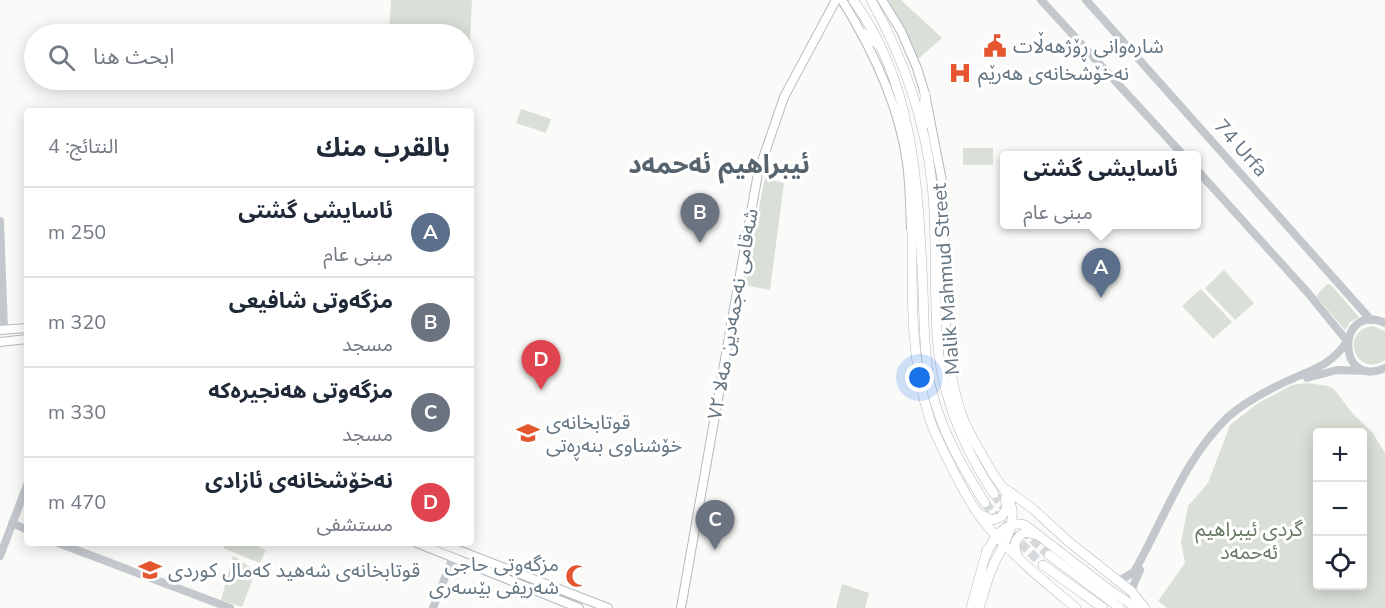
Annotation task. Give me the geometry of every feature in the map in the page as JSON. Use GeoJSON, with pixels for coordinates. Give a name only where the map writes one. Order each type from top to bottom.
{"type":"FeatureCollection","features":[{"type":"Feature","properties":{"kind":"main road","name":"شەقامی نەجمەدین مەلا ٧٢"},"geometry":{"type":"LineString","coordinates":[[681,608],[758,173],[784,97],[837,0]]}},
{"type":"Feature","properties":{"kind":"main road"},"geometry":{"type":"LineString","coordinates":[[842,0],[863,33],[881,70],[897,117],[907,162],[916,353],[922,392],[931,422],[946,457],[988,527],[1076,608]]}},
{"type":"Feature","properties":{"kind":"main road"},"geometry":{"type":"LineString","coordinates":[[854,0],[882,46],[900,98],[910,139],[919,207],[926,350],[930,382],[944,428],[967,476],[985,503]]}},
{"type":"Feature","properties":{"kind":"main road"},"geometry":{"type":"LineString","coordinates":[[871,0],[907,75],[930,168],[937,335],[945,385],[958,429],[972,458],[994,494]]}},
{"type":"Feature","properties":{"kind":"main road","name":"Malik Mahmud Street"},"geometry":{"type":"LineString","coordinates":[[882,0],[901,31],[917,69],[925,94],[944,186],[946,341],[952,379],[973,441],[1008,495],[1012,512],[1011,525]]}},
{"type":"Feature","properties":{"kind":"main road"},"geometry":{"type":"LineString","coordinates":[[863,33],[882,46]]}},
{"type":"Feature","properties":{"kind":"main road"},"geometry":{"type":"LineString","coordinates":[[924,137],[925,94]]}},
{"type":"Feature","properties":{"kind":"main road"},"geometry":{"type":"LineString","coordinates":[[912,231],[919,207]]}},
{"type":"Feature","properties":{"kind":"main road"},"geometry":{"type":"LineString","coordinates":[[933,207],[944,232]]}},
{"type":"Feature","properties":{"kind":"main road"},"geometry":{"type":"LineString","coordinates":[[2,330],[24,328]]}},
{"type":"Feature","properties":{"kind":"main road"},"geometry":{"type":"LineString","coordinates":[[0,342],[24,339]]}},
{"type":"Feature","properties":{"kind":"main road"},"geometry":{"type":"LineString","coordinates":[[958,429],[962,414]]}},
{"type":"Feature","properties":{"kind":"main road"},"geometry":{"type":"LineString","coordinates":[[977,511],[992,520],[1005,513],[1006,503],[1000,485]]}},
{"type":"Feature","properties":{"kind":"main road"},"geometry":{"type":"LineString","coordinates":[[1000,485],[1033,509],[1069,542],[1131,591],[1145,608]]}},
{"type":"Feature","properties":{"kind":"main road"},"geometry":{"type":"LineString","coordinates":[[971,608],[986,555],[996,535],[1011,525],[1019,523],[1025,525],[1135,607]]}},
{"type":"Feature","properties":{"kind":"main road"},"geometry":{"type":"LineString","coordinates":[[1011,525],[1011,550]]}},
{"type":"Feature","properties":{"kind":"main road"},"geometry":{"type":"LineString","coordinates":[[986,555],[988,527]]}},
{"type":"Feature","properties":{"kind":"main road"},"geometry":{"type":"LineString","coordinates":[[980,608],[993,566],[1001,556],[1011,550],[1017,537],[1025,532],[1039,536]]}},
{"type":"Feature","properties":{"kind":"main road"},"geometry":{"type":"LineString","coordinates":[[425,546],[579,608]]}},
{"type":"Feature","properties":{"kind":"main road"},"geometry":{"type":"LineString","coordinates":[[448,546],[608,608]]}},
{"type":"Feature","properties":{"kind":"main road"},"geometry":{"type":"LineString","coordinates":[[1049,555],[1120,608]]}},
{"type":"Feature","properties":{"kind":"main road"},"geometry":{"type":"LineString","coordinates":[[1043,565],[1103,608]]}},
{"type":"Feature","properties":{"kind":"street"},"geometry":{"type":"LineString","coordinates":[[1041,0],[1179,151]]}},
{"type":"Feature","properties":{"kind":"street","name":"74 Urfa"},"geometry":{"type":"LineString","coordinates":[[1086,0],[1380,321]]}},
{"type":"Feature","properties":{"kind":"street"},"geometry":{"type":"LineString","coordinates":[[1201,174],[1308,293],[1347,341],[1350,358],[1355,365],[1367,371]]}},
{"type":"Feature","properties":{"kind":"street"},"geometry":{"type":"LineString","coordinates":[[0,221],[2,330]]}},
{"type":"Feature","properties":{"kind":"street"},"geometry":{"type":"LineString","coordinates":[[1119,581],[1134,572],[1196,455],[1233,412],[1252,399],[1330,362],[1355,327],[1380,321]]}},
{"type":"Feature","properties":{"kind":"street"},"geometry":{"type":"LineString","coordinates":[[1131,591],[1135,579],[1193,468],[1211,441],[1227,423],[1256,402],[1315,375],[1337,370],[1375,371],[1385,368]]}},
{"type":"Feature","properties":{"kind":"street"},"geometry":{"type":"LineString","coordinates":[[0,556],[24,493]]}},
{"type":"Feature","properties":{"kind":"street"},"geometry":{"type":"LineString","coordinates":[[12,523],[24,529]]}},
{"type":"Feature","properties":{"kind":"street"},"geometry":{"type":"LineString","coordinates":[[66,546],[230,608]]}},
{"type":"Feature","properties":{"kind":"street"},"geometry":{"type":"LineString","coordinates":[[433,608],[453,557]]}},
{"type":"Feature","properties":{"kind":"green space"},"geometry":{"type":"Polygon","coordinates":[[[391,0],[472,0],[471,24],[390,24],[391,0]]]}},
{"type":"Feature","properties":{"kind":"green space"},"geometry":{"type":"Polygon","coordinates":[[[888,0],[901,0],[942,38],[918,59],[888,0]]]}},
{"type":"Feature","properties":{"kind":"green space"},"geometry":{"type":"Polygon","coordinates":[[[521,109],[551,119],[546,133],[516,123],[521,109]]]}},
{"type":"Feature","properties":{"kind":"green space"},"geometry":{"type":"Polygon","coordinates":[[[963,148],[993,148],[993,165],[963,165],[963,148]]]}},
{"type":"Feature","properties":{"kind":"green space"},"geometry":{"type":"Polygon","coordinates":[[[765,178],[784,183],[770,290],[744,285],[765,178]]]}},
{"type":"Feature","properties":{"kind":"green space"},"geometry":{"type":"Polygon","coordinates":[[[1224,270],[1254,303],[1235,320],[1205,288],[1224,270]]]}},
{"type":"Feature","properties":{"kind":"green space"},"geometry":{"type":"Polygon","coordinates":[[[1327,284],[1331,285],[1359,317],[1350,322],[1345,330],[1316,296],[1327,284]]]}},
{"type":"Feature","properties":{"kind":"green space"},"geometry":{"type":"Polygon","coordinates":[[[1201,289],[1232,322],[1213,339],[1182,306],[1201,289]]]}},
{"type":"Feature","properties":{"kind":"green space"},"geometry":{"type":"Polygon","coordinates":[[[1373,326],[1385,331],[1385,360],[1375,364],[1359,359],[1354,344],[1356,336],[1362,330],[1373,326]]]}},
{"type":"Feature","properties":{"kind":"green space","name":"گردی ئیبراھیم ئەحمەد"},"geometry":{"type":"Polygon","coordinates":[[[1307,383],[1328,386],[1334,389],[1352,413],[1372,432],[1385,453],[1385,608],[1167,608],[1158,601],[1185,563],[1181,542],[1188,506],[1208,483],[1230,425],[1257,404],[1292,385],[1307,383]]]}},
{"type":"Feature","properties":{"kind":"green space"},"geometry":{"type":"Polygon","coordinates":[[[224,546],[257,546],[266,550],[260,563],[223,548],[224,546]]]}},
{"type":"Feature","properties":{"kind":"green space"},"geometry":{"type":"Polygon","coordinates":[[[233,556],[256,571],[242,607],[221,600],[233,556]]]}},
{"type":"Feature","properties":{"kind":"green space"},"geometry":{"type":"Polygon","coordinates":[[[842,584],[869,593],[865,608],[836,608],[842,584]]]}},
{"type":"Feature","properties":{"kind":"tunnel"},"geometry":{"type":"LineString","coordinates":[[994,494],[1008,513]]}},
{"type":"Feature","properties":{"kind":"tunnel"},"geometry":{"type":"LineString","coordinates":[[985,503],[1011,534],[1043,565]]}},
{"type":"Feature","properties":{"kind":"tunnel"},"geometry":{"type":"LineString","coordinates":[[1023,530],[1049,555]]}},
{"type":"Feature","properties":{"kind":"place","name":"شارەوانی ڕۆژهەڵات"},"geometry":{"type":"Point","coordinates":[995,46]}},
{"type":"Feature","properties":{"kind":"place","name":"نەخۆشخانەی هەرێم"},"geometry":{"type":"Point","coordinates":[960,73]}},
{"type":"Feature","properties":{"kind":"place","name":"مزگەوتی شافیعی"},"geometry":{"type":"Point","coordinates":[700,243]}},
{"type":"Feature","properties":{"kind":"place","name":"ئاسایشی گشتی"},"geometry":{"type":"Point","coordinates":[1101,298]}},
{"type":"Feature","properties":{"kind":"place","name":"نەخۆشخانەی ئازادی"},"geometry":{"type":"Point","coordinates":[541,390]}},
{"type":"Feature","properties":{"kind":"place","name":"قوتابخانەی خۆشناوی بنەڕەتی"},"geometry":{"type":"Point","coordinates":[528,433]}},
{"type":"Feature","properties":{"kind":"place","name":"مزگەوتی ھەنجیرەکە"},"geometry":{"type":"Point","coordinates":[715,550]}},
{"type":"Feature","properties":{"kind":"place","name":"قوتابخانەی شەهید کەمال کوردی"},"geometry":{"type":"Point","coordinates":[150,570]}},
{"type":"Feature","properties":{"kind":"place","name":"مزگەوتی حاجی شەریفی بێسەری"},"geometry":{"type":"Point","coordinates":[577,576]}},
{"type":"Feature","properties":{"kind":"district","name":"ئیبراهیم ئەحمەد"},"geometry":{"type":"Point","coordinates":[719,164]}}]}
